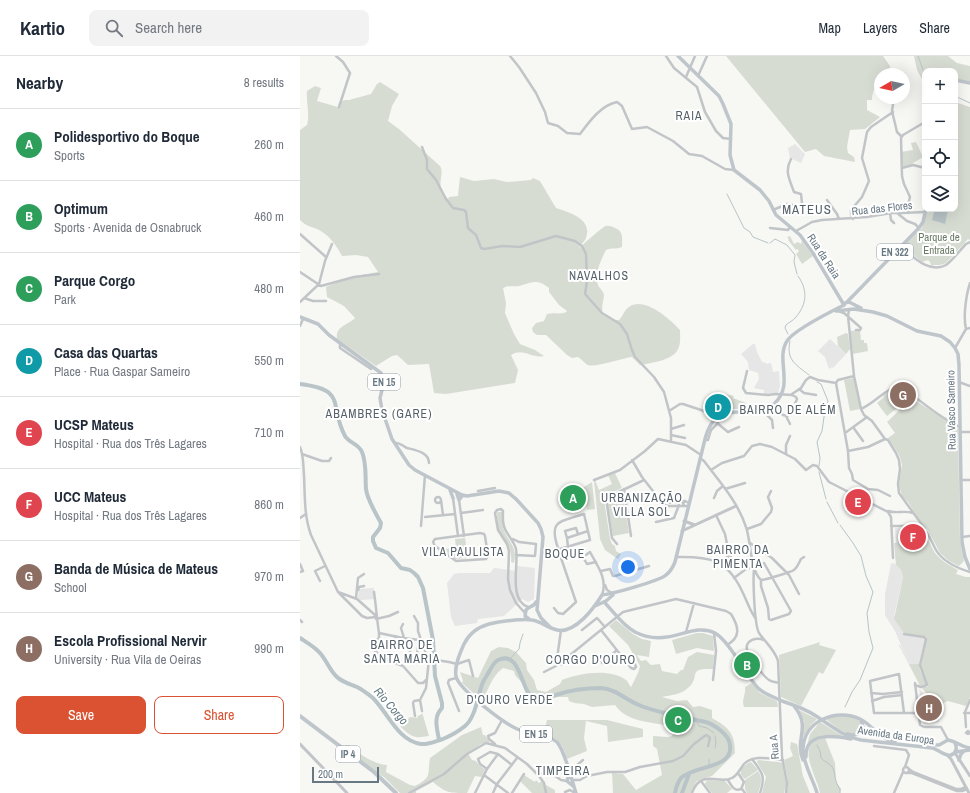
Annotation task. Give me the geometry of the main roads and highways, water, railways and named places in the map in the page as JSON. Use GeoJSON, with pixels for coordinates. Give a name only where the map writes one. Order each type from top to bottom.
{"type":"FeatureCollection","features":[{"type":"Feature","properties":{"kind":"highway","name":"IP 4"},"geometry":{"type":"LineString","coordinates":[[300,717],[387,784],[395,793]]}},
{"type":"Feature","properties":{"kind":"highway","name":"IP 4"},"geometry":{"type":"LineString","coordinates":[[300,717],[395,793]]}},
{"type":"Feature","properties":{"kind":"main road","name":"Rua da Raia"},"geometry":{"type":"LineString","coordinates":[[678,56],[719,96],[722,102],[731,124],[730,156],[734,170],[761,191],[780,219],[796,231],[813,253],[840,299]]}},
{"type":"Feature","properties":{"kind":"main road"},"geometry":{"type":"LineString","coordinates":[[958,81],[970,84]]}},
{"type":"Feature","properties":{"kind":"main road","name":"EN 322"},"geometry":{"type":"LineString","coordinates":[[847,306],[857,291],[918,229],[922,223],[925,212]]}},
{"type":"Feature","properties":{"kind":"main road","name":"EN 322"},"geometry":{"type":"LineString","coordinates":[[847,306],[857,291]]}},
{"type":"Feature","properties":{"kind":"main road"},"geometry":{"type":"LineString","coordinates":[[853,297],[854,303],[857,306]]}},
{"type":"Feature","properties":{"kind":"main road"},"geometry":{"type":"LineString","coordinates":[[840,299],[847,306]]}},
{"type":"Feature","properties":{"kind":"main road"},"geometry":{"type":"LineString","coordinates":[[838,308],[840,299]]}},
{"type":"Feature","properties":{"kind":"main road"},"geometry":{"type":"LineString","coordinates":[[832,312],[847,306],[867,310]]}},
{"type":"Feature","properties":{"kind":"main road"},"geometry":{"type":"LineString","coordinates":[[525,614],[526,617],[552,628],[568,630],[574,627],[592,609],[602,595],[606,596],[663,577],[672,569],[687,504],[707,430],[715,421],[728,412],[754,412],[764,410],[773,404],[781,395],[785,384],[784,354],[786,342],[793,335],[838,308],[857,306],[867,310]]}},
{"type":"Feature","properties":{"kind":"main road","name":"Rua Vasco Sameiro"},"geometry":{"type":"LineString","coordinates":[[867,310],[887,316],[917,331],[941,336],[950,342],[955,348],[959,361],[960,382],[962,537],[964,556],[970,568]]}},
{"type":"Feature","properties":{"kind":"main road","name":"EN 15"},"geometry":{"type":"LineString","coordinates":[[301,318],[318,324],[340,344],[377,369],[382,376],[384,384],[380,397],[389,432],[394,443],[409,466],[464,495]]}},
{"type":"Feature","properties":{"kind":"main road"},"geometry":{"type":"LineString","coordinates":[[451,489],[454,498],[456,493]]}},
{"type":"Feature","properties":{"kind":"main road","name":"EN 15"},"geometry":{"type":"LineString","coordinates":[[451,489],[456,493],[464,495],[493,490],[506,492],[516,499],[540,526],[543,536],[537,611]]}},
{"type":"Feature","properties":{"kind":"main road"},"geometry":{"type":"LineString","coordinates":[[456,493],[459,500],[464,495]]}},
{"type":"Feature","properties":{"kind":"main road"},"geometry":{"type":"LineString","coordinates":[[592,609],[604,602],[606,596]]}},
{"type":"Feature","properties":{"kind":"main road"},"geometry":{"type":"LineString","coordinates":[[606,596],[611,609]]}},
{"type":"Feature","properties":{"kind":"main road"},"geometry":{"type":"LineString","coordinates":[[601,597],[604,602],[632,630],[650,637],[665,638],[700,630],[714,633],[727,645],[759,688],[779,699],[816,715],[847,736]]}},
{"type":"Feature","properties":{"kind":"main road"},"geometry":{"type":"LineString","coordinates":[[518,620],[525,614],[526,610],[537,601]]}},
{"type":"Feature","properties":{"kind":"main road"},"geometry":{"type":"LineString","coordinates":[[530,607],[537,611],[543,621],[552,628]]}},
{"type":"Feature","properties":{"kind":"main road"},"geometry":{"type":"LineString","coordinates":[[518,620],[535,618],[537,611]]}},
{"type":"Feature","properties":{"kind":"main road","name":"EN 15"},"geometry":{"type":"LineString","coordinates":[[518,620],[494,623],[479,628],[472,633],[466,641],[459,658],[455,671],[456,678],[460,684],[502,720],[519,730],[547,737],[556,741],[561,749],[575,793]]}},
{"type":"Feature","properties":{"kind":"main road"},"geometry":{"type":"LineString","coordinates":[[793,705],[802,719],[803,729],[800,740],[801,752],[809,772]]}},
{"type":"Feature","properties":{"kind":"main road","name":"Avenida da Europa"},"geometry":{"type":"LineString","coordinates":[[817,793],[804,757],[804,747],[807,736],[814,725],[825,717],[836,714],[845,714],[858,718]]}},
{"type":"Feature","properties":{"kind":"main road"},"geometry":{"type":"LineString","coordinates":[[829,724],[847,734],[857,735],[861,732],[863,727],[862,721],[858,718]]}},
{"type":"Feature","properties":{"kind":"main road"},"geometry":{"type":"LineString","coordinates":[[858,718],[881,737],[895,742]]}},
{"type":"Feature","properties":{"kind":"main road"},"geometry":{"type":"LineString","coordinates":[[809,772],[806,753],[809,745],[814,740],[827,736],[861,740]]}},
{"type":"Feature","properties":{"kind":"main road","name":"Avenida da Europa"},"geometry":{"type":"LineString","coordinates":[[847,736],[935,746],[945,741]]}},
{"type":"Feature","properties":{"kind":"main road","name":"Avenida da Europa"},"geometry":{"type":"LineString","coordinates":[[847,736],[861,740],[933,748],[946,754]]}},
{"type":"Feature","properties":{"kind":"main road"},"geometry":{"type":"LineString","coordinates":[[945,741],[955,742],[970,749],[946,754],[941,748],[945,741]]}},
{"type":"Feature","properties":{"kind":"main road"},"geometry":{"type":"LineString","coordinates":[[955,742],[957,746],[955,753]]}},
{"type":"Feature","properties":{"kind":"main road"},"geometry":{"type":"LineString","coordinates":[[959,760],[961,754],[965,750]]}},
{"type":"Feature","properties":{"kind":"waterway"},"geometry":{"type":"LineString","coordinates":[[918,56],[922,68]]}},
{"type":"Feature","properties":{"kind":"waterway"},"geometry":{"type":"LineString","coordinates":[[958,97],[970,103]]}},
{"type":"Feature","properties":{"kind":"waterway"},"geometry":{"type":"LineString","coordinates":[[727,194],[744,228],[750,232],[753,237],[768,243]]}},
{"type":"Feature","properties":{"kind":"waterway"},"geometry":{"type":"LineString","coordinates":[[770,243],[775,239],[787,245],[795,255],[794,262],[797,274]]}},
{"type":"Feature","properties":{"kind":"waterway"},"geometry":{"type":"LineString","coordinates":[[788,334],[785,328],[786,325],[794,320],[800,312],[805,297],[805,292],[798,276]]}},
{"type":"Feature","properties":{"kind":"waterway"},"geometry":{"type":"LineString","coordinates":[[790,341],[789,353],[793,361],[809,375]]}},
{"type":"Feature","properties":{"kind":"waterway"},"geometry":{"type":"LineString","coordinates":[[817,382],[821,384],[828,401],[822,431],[817,442],[820,458],[819,466]]}},
{"type":"Feature","properties":{"kind":"waterway"},"geometry":{"type":"LineString","coordinates":[[300,384],[325,390],[331,395],[334,400],[340,425],[345,436],[361,449],[364,457],[368,497],[381,523],[380,528],[373,537],[376,548],[388,553],[401,568],[410,570],[414,573],[418,577],[423,588],[433,640],[435,676],[442,703],[442,708],[437,715],[439,740]]}},
{"type":"Feature","properties":{"kind":"waterway"},"geometry":{"type":"LineString","coordinates":[[819,472],[826,499]]}},
{"type":"Feature","properties":{"kind":"waterway"},"geometry":{"type":"LineString","coordinates":[[827,502],[838,523]]}},
{"type":"Feature","properties":{"kind":"waterway"},"geometry":{"type":"LineString","coordinates":[[840,525],[861,556],[866,576],[873,592],[867,613],[869,632],[873,648],[860,680],[845,707]]}},
{"type":"Feature","properties":{"kind":"waterway"},"geometry":{"type":"LineString","coordinates":[[509,660],[519,649],[523,634]]}},
{"type":"Feature","properties":{"kind":"waterway","name":"Rio Corgo"},"geometry":{"type":"LineString","coordinates":[[300,638],[314,647],[321,654],[339,679],[359,688],[373,698],[394,726],[406,738],[421,744],[443,739],[465,726],[472,717],[483,682],[492,666],[498,660],[507,658],[518,668],[529,694],[534,699],[543,700],[572,691],[601,688],[616,692],[634,703],[652,710],[711,724],[728,738],[730,753],[720,763],[687,774],[681,778],[675,793]]}},
{"type":"Feature","properties":{"kind":"waterway"},"geometry":{"type":"LineString","coordinates":[[696,720],[699,726],[707,728],[714,733]]}},
{"type":"Feature","properties":{"kind":"waterway"},"geometry":{"type":"LineString","coordinates":[[715,736],[715,748]]}},
{"type":"Feature","properties":{"kind":"waterway"},"geometry":{"type":"LineString","coordinates":[[817,745],[821,758],[833,768],[840,793]]}},
{"type":"Feature","properties":{"kind":"waterway"},"geometry":{"type":"LineString","coordinates":[[709,759],[709,766]]}},
{"type":"Feature","properties":{"kind":"waterway","name":"Rio Corgo"},"geometry":{"type":"LineString","coordinates":[[682,793],[689,774]]}},
{"type":"Feature","properties":{"kind":"place","name":"Banda de Música de Mateus"},"geometry":{"type":"Point","coordinates":[903,395]}},
{"type":"Feature","properties":{"kind":"place","name":"Casa das Quartas"},"geometry":{"type":"Point","coordinates":[718,407]}},
{"type":"Feature","properties":{"kind":"place","name":"Polidesportivo do Boque"},"geometry":{"type":"Point","coordinates":[573,498]}},
{"type":"Feature","properties":{"kind":"place","name":"UCSP Mateus"},"geometry":{"type":"Point","coordinates":[858,502]}},
{"type":"Feature","properties":{"kind":"place","name":"UCC Mateus"},"geometry":{"type":"Point","coordinates":[913,537]}},
{"type":"Feature","properties":{"kind":"place","name":"Optimum"},"geometry":{"type":"Point","coordinates":[747,665]}},
{"type":"Feature","properties":{"kind":"place","name":"Escola Profissional Nervir"},"geometry":{"type":"Point","coordinates":[929,708]}},
{"type":"Feature","properties":{"kind":"place","name":"Parque Corgo"},"geometry":{"type":"Point","coordinates":[678,720]}},
{"type":"Feature","properties":{"kind":"district","name":"RAIA"},"geometry":{"type":"Point","coordinates":[689,116]}},
{"type":"Feature","properties":{"kind":"district","name":"MATEUS"},"geometry":{"type":"Point","coordinates":[807,209]}},
{"type":"Feature","properties":{"kind":"district","name":"NAVALHOS"},"geometry":{"type":"Point","coordinates":[599,276]}},
{"type":"Feature","properties":{"kind":"district","name":"BAIRRO DE ALÉM"},"geometry":{"type":"Point","coordinates":[788,410]}},
{"type":"Feature","properties":{"kind":"district","name":"ABAMBRES (GARE)"},"geometry":{"type":"Point","coordinates":[379,414]}},
{"type":"Feature","properties":{"kind":"district","name":"URBANIZAÇÃO VILLA SOL"},"geometry":{"type":"Point","coordinates":[642,505]}},
{"type":"Feature","properties":{"kind":"district","name":"VILA PAULISTA"},"geometry":{"type":"Point","coordinates":[463,552]}},
{"type":"Feature","properties":{"kind":"district","name":"BOQUE"},"geometry":{"type":"Point","coordinates":[565,554]}},
{"type":"Feature","properties":{"kind":"district","name":"BAIRRO DA PIMENTA"},"geometry":{"type":"Point","coordinates":[738,557]}},
{"type":"Feature","properties":{"kind":"district","name":"BAIRRO DE SANTA MARIA"},"geometry":{"type":"Point","coordinates":[402,652]}},
{"type":"Feature","properties":{"kind":"district","name":"CORGO D'OURO"},"geometry":{"type":"Point","coordinates":[591,660]}},
{"type":"Feature","properties":{"kind":"district","name":"D'OURO VERDE"},"geometry":{"type":"Point","coordinates":[510,700]}},
{"type":"Feature","properties":{"kind":"district","name":"TIMPEIRA"},"geometry":{"type":"Point","coordinates":[563,771]}},
{"type":"Feature","properties":{"kind":"park label","name":"Parque de Entrada"},"geometry":{"type":"Point","coordinates":[939,243]}}]}
